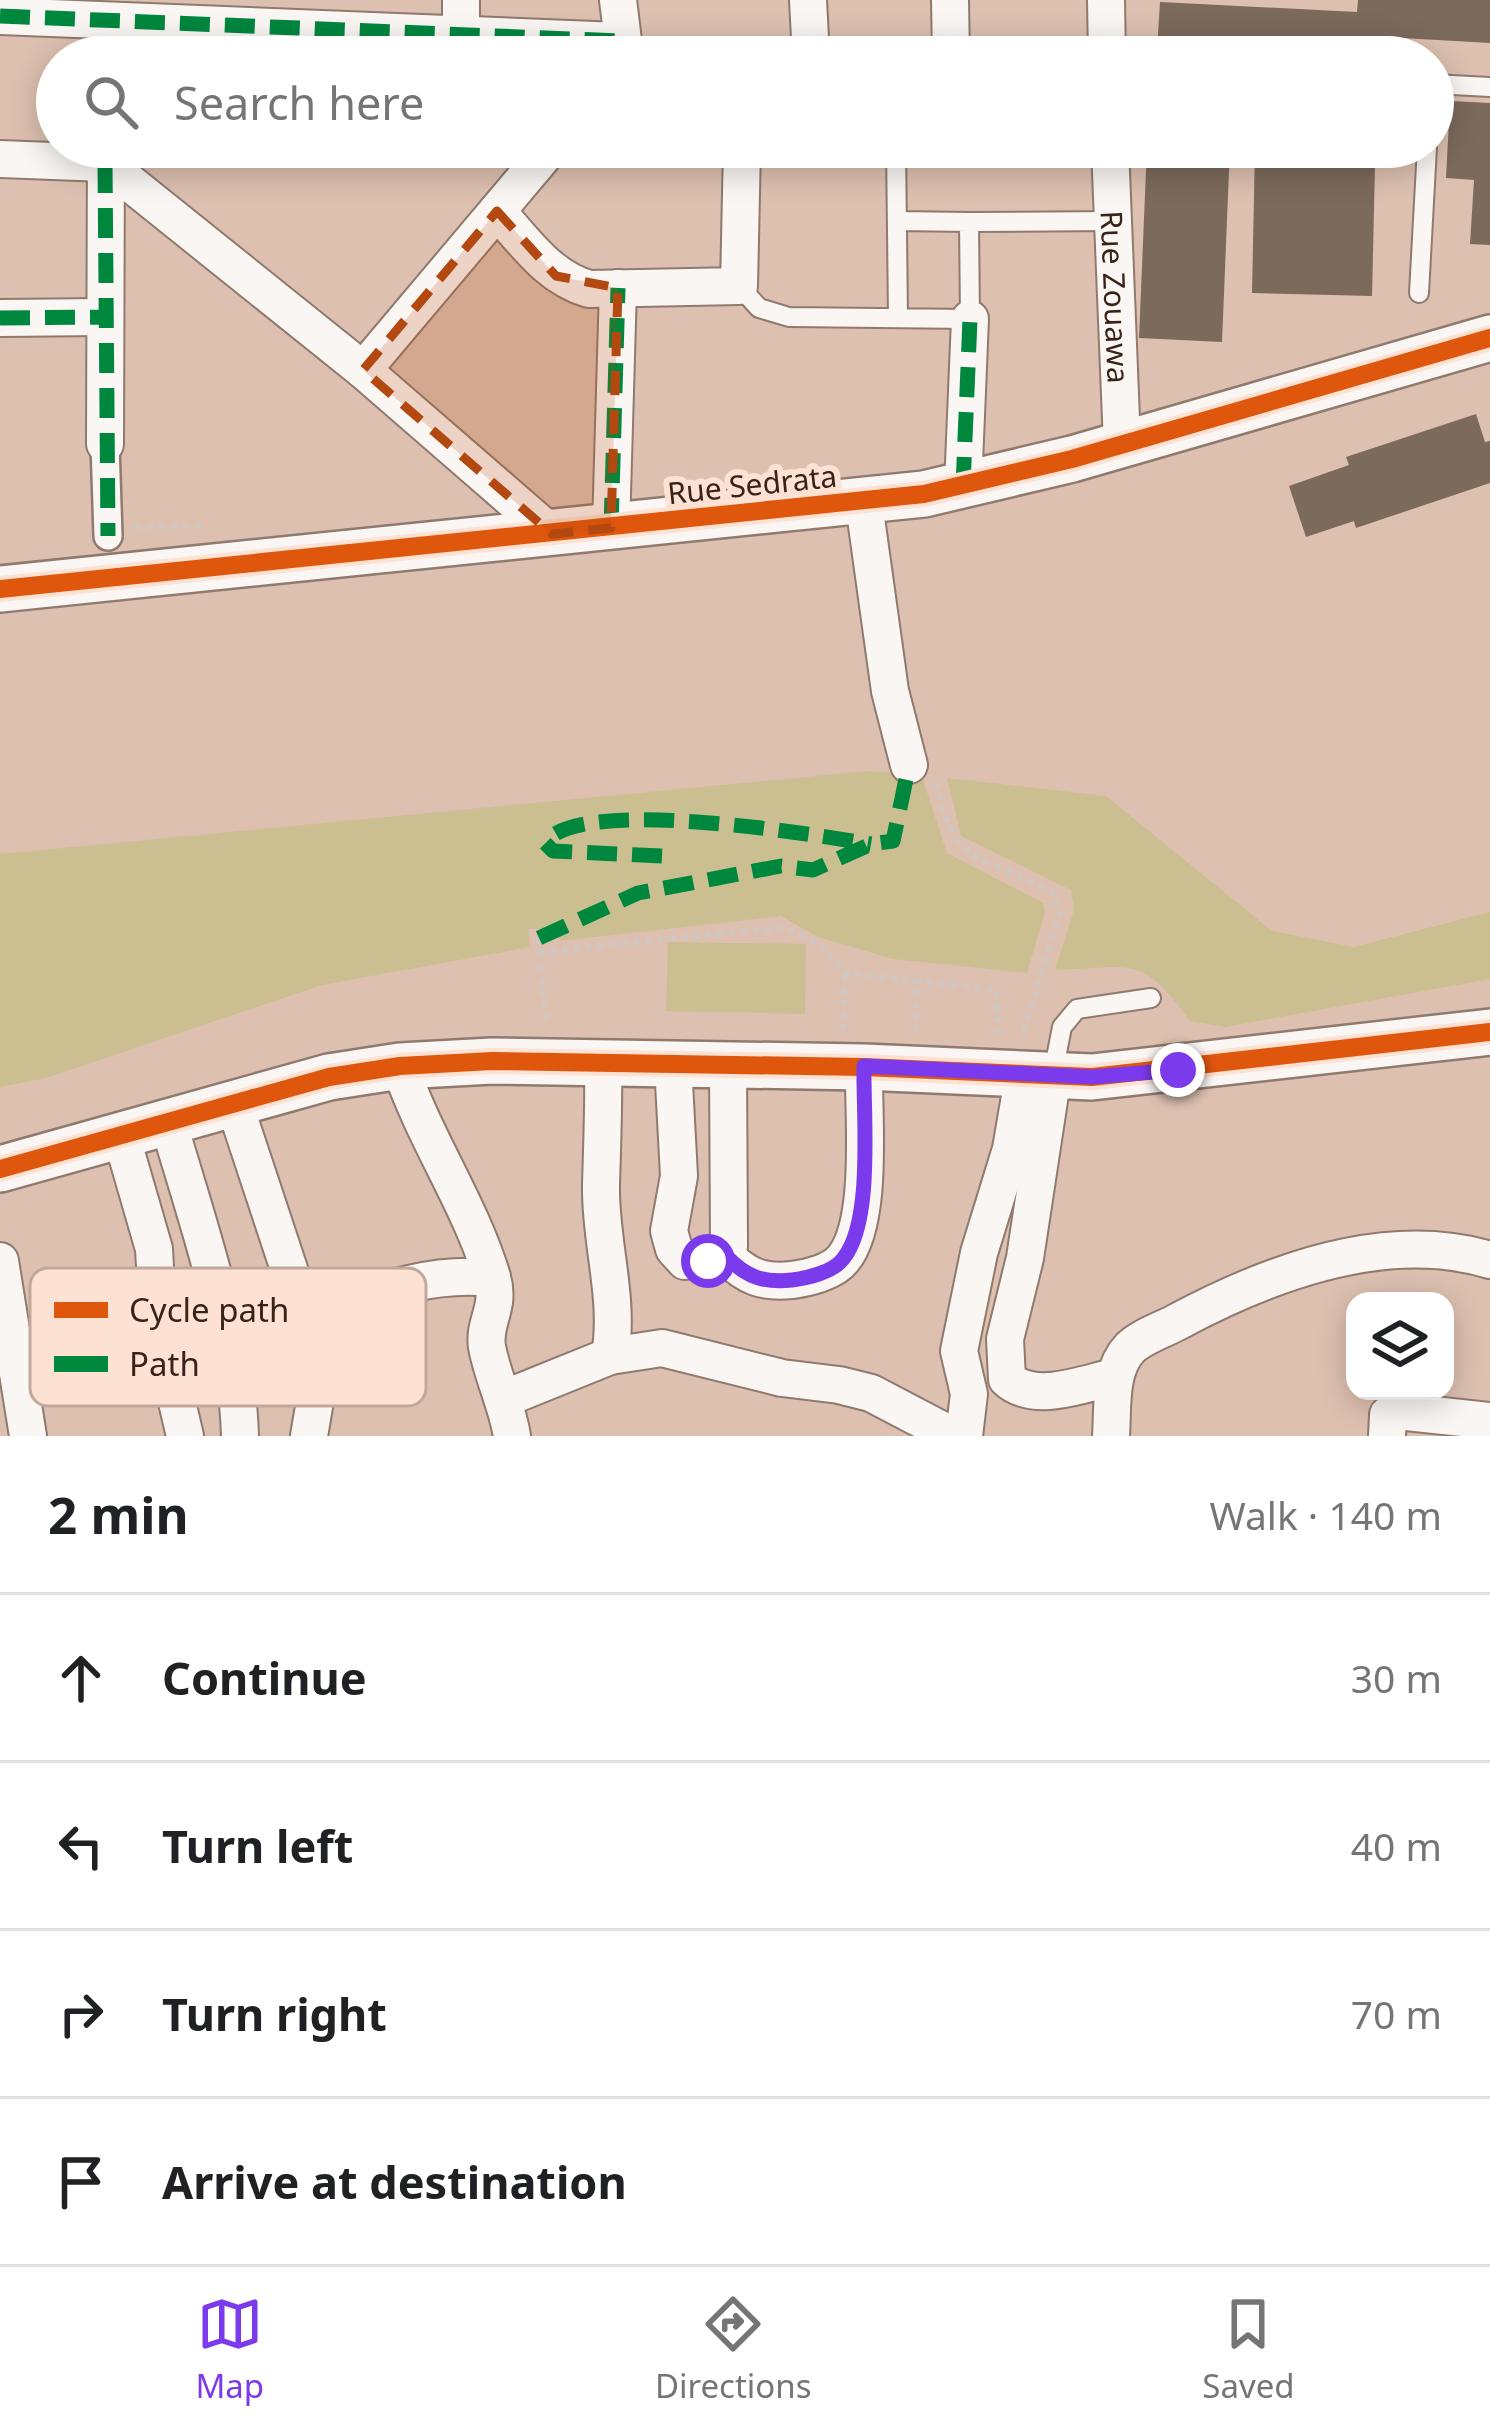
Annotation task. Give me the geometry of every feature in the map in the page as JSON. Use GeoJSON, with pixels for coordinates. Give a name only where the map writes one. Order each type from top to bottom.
{"type":"FeatureCollection","features":[{"type":"Feature","properties":{"kind":"street"},"geometry":{"type":"LineString","coordinates":[[461,0],[461,36]]}},
{"type":"Feature","properties":{"kind":"street"},"geometry":{"type":"LineString","coordinates":[[618,0],[621,36]]}},
{"type":"Feature","properties":{"kind":"street"},"geometry":{"type":"LineString","coordinates":[[808,0],[810,36]]}},
{"type":"Feature","properties":{"kind":"street"},"geometry":{"type":"LineString","coordinates":[[950,0],[951,36]]}},
{"type":"Feature","properties":{"kind":"street"},"geometry":{"type":"LineString","coordinates":[[1106,0],[1107,36]]}},
{"type":"Feature","properties":{"kind":"street"},"geometry":{"type":"LineString","coordinates":[[0,16],[112,26],[312,16],[447,36]]}},
{"type":"Feature","properties":{"kind":"street"},"geometry":{"type":"LineString","coordinates":[[0,159],[36,158]]}},
{"type":"Feature","properties":{"kind":"street"},"geometry":{"type":"LineString","coordinates":[[106,168],[108,536]]}},
{"type":"Feature","properties":{"kind":"street"},"geometry":{"type":"LineString","coordinates":[[122,168],[552,534]]}},
{"type":"Feature","properties":{"kind":"street"},"geometry":{"type":"LineString","coordinates":[[363,370],[533,168]]}},
{"type":"Feature","properties":{"kind":"street"},"geometry":{"type":"LineString","coordinates":[[497,211],[556,276],[589,289],[739,286],[742,168]]}},
{"type":"Feature","properties":{"kind":"street","name":"Rue Zouawa"},"geometry":{"type":"LineString","coordinates":[[1111,168],[1122,444]]}},
{"type":"Feature","properties":{"kind":"street"},"geometry":{"type":"LineString","coordinates":[[611,528],[618,288]]}},
{"type":"Feature","properties":{"kind":"street"},"geometry":{"type":"LineString","coordinates":[[0,318],[104,317]]}},
{"type":"Feature","properties":{"kind":"street"},"geometry":{"type":"LineString","coordinates":[[963,487],[970,319]]}},
{"type":"Feature","properties":{"kind":"street","name":"Rue Sedrata"},"geometry":{"type":"LineString","coordinates":[[0,589],[864,504],[963,487],[1490,338]]}},
{"type":"Feature","properties":{"kind":"street"},"geometry":{"type":"LineString","coordinates":[[864,504],[890,691],[922,774]]}},
{"type":"Feature","properties":{"kind":"street"},"geometry":{"type":"LineString","coordinates":[[0,1169],[329,1077],[400,1066],[728,1064],[853,1048],[1038,1074],[1132,1076],[1490,1032]]}},
{"type":"Feature","properties":{"kind":"street"},"geometry":{"type":"LineString","coordinates":[[674,1064],[679,1175],[668,1231],[674,1249],[685,1261],[726,1256],[753,1279],[774,1280],[828,1270],[844,1258],[862,1205],[853,1048]]}},
{"type":"Feature","properties":{"kind":"street"},"geometry":{"type":"LineString","coordinates":[[603,1063],[606,1150],[601,1185],[614,1305],[610,1356]]}},
{"type":"Feature","properties":{"kind":"street"},"geometry":{"type":"LineString","coordinates":[[726,1256],[728,1064]]}},
{"type":"Feature","properties":{"kind":"street"},"geometry":{"type":"LineString","coordinates":[[400,1066],[421,1128],[479,1240],[492,1279],[497,1300],[486,1345],[506,1398],[512,1436]]}},
{"type":"Feature","properties":{"kind":"street"},"geometry":{"type":"LineString","coordinates":[[1038,1074],[1025,1258],[1005,1339],[1007,1379],[1017,1389],[1049,1391],[1114,1377]]}},
{"type":"Feature","properties":{"kind":"street"},"geometry":{"type":"LineString","coordinates":[[964,1436],[969,1394],[959,1351],[980,1252],[1038,1074]]}},
{"type":"Feature","properties":{"kind":"street"},"geometry":{"type":"LineString","coordinates":[[234,1103],[288,1268]]}},
{"type":"Feature","properties":{"kind":"street"},"geometry":{"type":"LineString","coordinates":[[168,1121],[209,1268]]}},
{"type":"Feature","properties":{"kind":"street"},"geometry":{"type":"LineString","coordinates":[[122,1135],[155,1268]]}},
{"type":"Feature","properties":{"kind":"street"},"geometry":{"type":"LineString","coordinates":[[1111,1436],[1114,1377],[1131,1347],[1278,1274],[1370,1254],[1468,1253],[1490,1260]]}},
{"type":"Feature","properties":{"kind":"street"},"geometry":{"type":"LineString","coordinates":[[0,1261],[28,1436]]}},
{"type":"Feature","properties":{"kind":"street"},"geometry":{"type":"LineString","coordinates":[[426,1278],[452,1274],[492,1279]]}},
{"type":"Feature","properties":{"kind":"street"},"geometry":{"type":"LineString","coordinates":[[506,1398],[610,1356],[662,1348],[782,1378],[872,1394],[953,1436]]}},
{"type":"Feature","properties":{"kind":"street"},"geometry":{"type":"LineString","coordinates":[[178,1406],[185,1436]]}},
{"type":"Feature","properties":{"kind":"street"},"geometry":{"type":"LineString","coordinates":[[239,1406],[240,1436]]}},
{"type":"Feature","properties":{"kind":"street"},"geometry":{"type":"LineString","coordinates":[[308,1436],[314,1406]]}},
{"type":"Feature","properties":{"kind":"street"},"geometry":{"type":"LineString","coordinates":[[1387,1436],[1388,1414],[1397,1411],[1489,1428]]}},
{"type":"Feature","properties":{"kind":"lane"},"geometry":{"type":"LineString","coordinates":[[1454,85],[1490,87]]}},
{"type":"Feature","properties":{"kind":"lane"},"geometry":{"type":"LineString","coordinates":[[896,168],[898,317]]}},
{"type":"Feature","properties":{"kind":"lane"},"geometry":{"type":"LineString","coordinates":[[1419,292],[1425,168]]}},
{"type":"Feature","properties":{"kind":"lane"},"geometry":{"type":"LineString","coordinates":[[897,221],[1113,220]]}},
{"type":"Feature","properties":{"kind":"lane"},"geometry":{"type":"LineString","coordinates":[[739,286],[759,308],[774,315],[970,319],[969,222]]}},
{"type":"Feature","properties":{"kind":"lane"},"geometry":{"type":"LineString","coordinates":[[1038,1074],[1062,1027],[1077,1010],[1151,998]]}},
{"type":"Feature","properties":{"kind":"path"},"geometry":{"type":"LineString","coordinates":[[922,774],[957,844],[1058,900],[1060,913],[1027,1026]]}},
{"type":"Feature","properties":{"kind":"path"},"geometry":{"type":"LineString","coordinates":[[539,938],[540,952],[785,927],[821,945],[844,973],[853,1048]]}},
{"type":"Feature","properties":{"kind":"path"},"geometry":{"type":"LineString","coordinates":[[540,966],[547,1028]]}},
{"type":"Feature","properties":{"kind":"path"},"geometry":{"type":"LineString","coordinates":[[844,973],[996,990],[998,1033]]}},
{"type":"Feature","properties":{"kind":"path"},"geometry":{"type":"LineString","coordinates":[[915,978],[916,1031]]}},
{"type":"Feature","properties":{"kind":"highlighted area"},"geometry":{"type":"Polygon","coordinates":[[[497,211],[556,276],[618,288],[611,528],[552,534],[363,370],[497,211]]]}},
{"type":"Feature","properties":{"kind":"shaded area"},"geometry":{"type":"Polygon","coordinates":[[[868,771],[921,774],[947,853],[1043,903],[1045,912],[1027,973],[893,959],[818,937],[781,916],[559,941],[557,928],[528,929],[530,947],[322,985],[46,1078],[0,1087],[0,854],[868,771]]]}},
{"type":"Feature","properties":{"kind":"shaded area"},"geometry":{"type":"Polygon","coordinates":[[[947,778],[1106,796],[1272,931],[1354,947],[1490,912],[1490,979],[1225,1027],[1190,1021],[1159,984],[1134,969],[1055,970],[1074,910],[1071,890],[961,836],[947,778]]]}},
{"type":"Feature","properties":{"kind":"shaded area"},"geometry":{"type":"Polygon","coordinates":[[[668,942],[806,944],[805,1014],[666,1011],[668,942]]]}},
{"type":"Feature","properties":{"kind":"building"},"geometry":{"type":"Polygon","coordinates":[[[1358,0],[1490,0],[1490,43],[1454,41],[1454,36],[1158,36],[1160,2],[1357,12],[1358,0]]]}},
{"type":"Feature","properties":{"kind":"building"},"geometry":{"type":"Polygon","coordinates":[[[1454,101],[1490,103],[1490,245],[1470,244],[1474,180],[1446,178],[1447,168],[1454,168],[1454,101]]]}},
{"type":"Feature","properties":{"kind":"building"},"geometry":{"type":"Polygon","coordinates":[[[1146,168],[1229,168],[1222,342],[1139,338],[1146,168]]]}},
{"type":"Feature","properties":{"kind":"building"},"geometry":{"type":"Polygon","coordinates":[[[1255,168],[1375,168],[1372,296],[1252,293],[1255,168]]]}},
{"type":"Feature","properties":{"kind":"building"},"geometry":{"type":"Polygon","coordinates":[[[1476,414],[1485,442],[1490,441],[1490,483],[1356,528],[1354,521],[1306,537],[1289,486],[1349,465],[1346,457],[1476,414]]]}},
{"type":"Feature","properties":{"kind":"marked path"},"geometry":{"type":"LineString","coordinates":[[0,16],[495,36]]}},
{"type":"Feature","properties":{"kind":"marked path"},"geometry":{"type":"LineString","coordinates":[[105,168],[108,536]]}},
{"type":"Feature","properties":{"kind":"marked path"},"geometry":{"type":"LineString","coordinates":[[611,528],[618,288]]}},
{"type":"Feature","properties":{"kind":"marked path"},"geometry":{"type":"LineString","coordinates":[[0,318],[104,317]]}},
{"type":"Feature","properties":{"kind":"marked path"},"geometry":{"type":"LineString","coordinates":[[963,487],[970,319]]}},
{"type":"Feature","properties":{"kind":"marked path"},"geometry":{"type":"LineString","coordinates":[[539,938],[638,893],[781,866],[813,870],[871,844],[893,841],[909,765]]}},
{"type":"Feature","properties":{"kind":"marked path"},"geometry":{"type":"LineString","coordinates":[[662,856],[553,851],[545,843],[566,829],[648,820],[752,827],[871,844]]}},
{"type":"Feature","properties":{"kind":"cycle path"},"geometry":{"type":"LineString","coordinates":[[0,589],[924,494],[1072,459],[1490,338]]}},
{"type":"Feature","properties":{"kind":"cycle path"},"geometry":{"type":"LineString","coordinates":[[0,1169],[329,1077],[400,1066],[492,1061],[864,1067],[1092,1077],[1490,1032]]}},
{"type":"Feature","properties":{"kind":"route"},"geometry":{"type":"LineString","coordinates":[[708,1261],[726,1256],[753,1279],[796,1280],[828,1270],[844,1258],[862,1205],[864,1066],[1092,1077],[1178,1070]]}}]}
